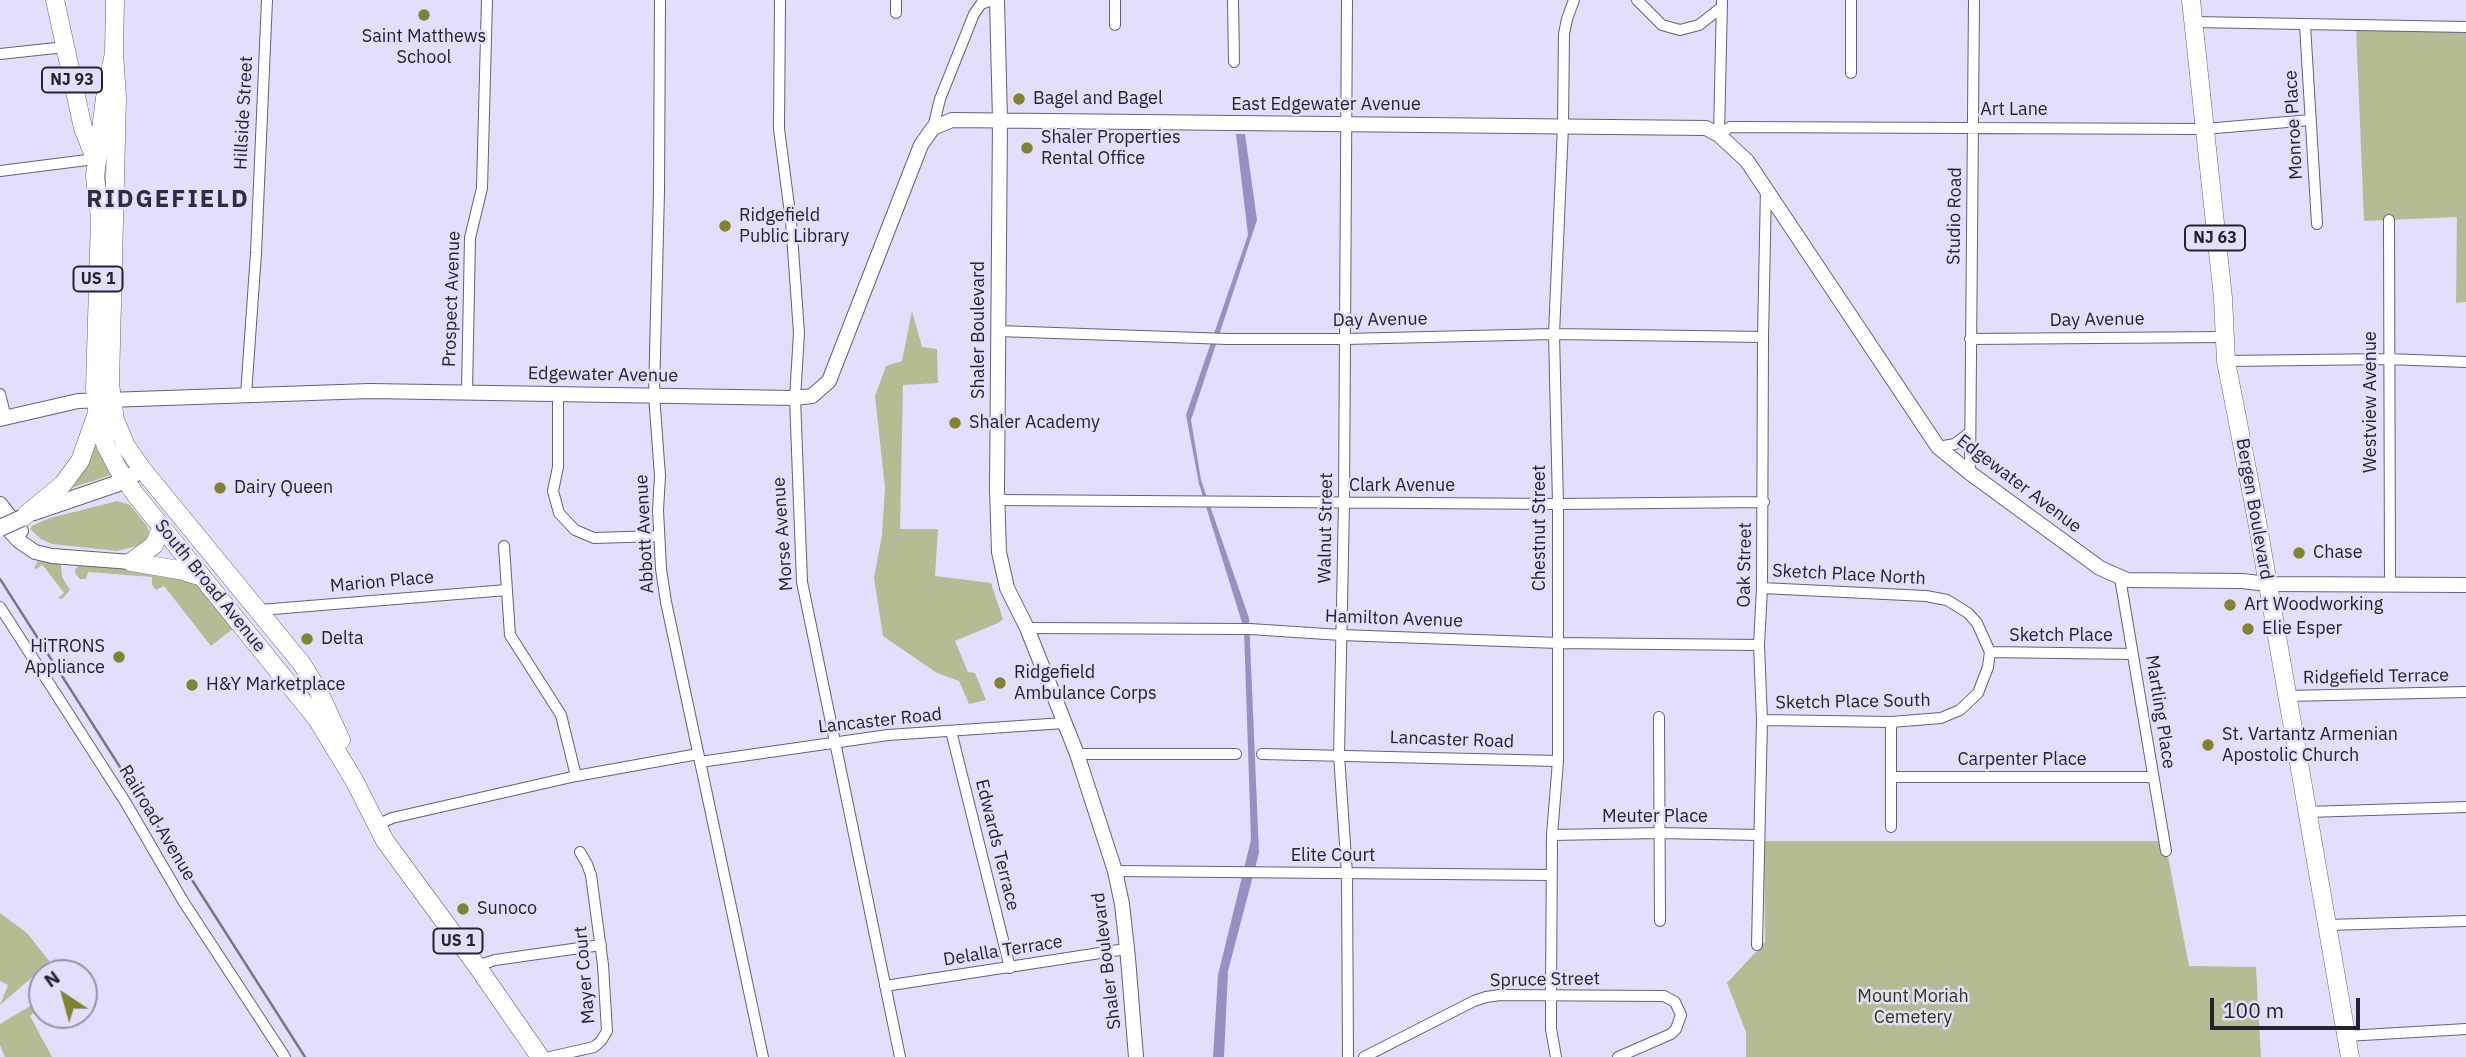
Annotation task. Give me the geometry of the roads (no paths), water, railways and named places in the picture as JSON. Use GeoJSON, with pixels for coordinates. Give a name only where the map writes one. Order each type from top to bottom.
{"type":"FeatureCollection","features":[{"type":"Feature","properties":{"kind":"main road","name":"NJ 93"},"geometry":{"type":"LineString","coordinates":[[55,0],[83,128],[95,159]]}},
{"type":"Feature","properties":{"kind":"main road","name":"US 1"},"geometry":{"type":"LineString","coordinates":[[113,215],[117,97],[115,0]]}},
{"type":"Feature","properties":{"kind":"main road","name":"Bergen Boulevard"},"geometry":{"type":"LineString","coordinates":[[2191,0],[2223,298],[2226,361],[2268,584],[2350,1057]]}},
{"type":"Feature","properties":{"kind":"main road","name":"US 1"},"geometry":{"type":"LineString","coordinates":[[95,159],[114,53]]}},
{"type":"Feature","properties":{"kind":"main road"},"geometry":{"type":"LineString","coordinates":[[95,159],[108,191],[113,215]]}},
{"type":"Feature","properties":{"kind":"main road","name":"South Broad Avenue"},"geometry":{"type":"LineString","coordinates":[[95,159],[100,218],[101,404],[106,446],[125,480],[311,710],[354,780]]}},
{"type":"Feature","properties":{"kind":"main road","name":"South Broad Avenue"},"geometry":{"type":"LineString","coordinates":[[113,215],[101,404],[142,469],[302,664],[319,692],[342,742],[354,780]]}},
{"type":"Feature","properties":{"kind":"main road"},"geometry":{"type":"LineString","coordinates":[[22,518],[63,484],[80,461],[101,404]]}},
{"type":"Feature","properties":{"kind":"main road"},"geometry":{"type":"LineString","coordinates":[[0,528],[125,480],[142,469]]}},
{"type":"Feature","properties":{"kind":"main road"},"geometry":{"type":"LineString","coordinates":[[131,562],[154,545],[162,527]]}},
{"type":"Feature","properties":{"kind":"main road"},"geometry":{"type":"LineString","coordinates":[[131,562],[202,577]]}},
{"type":"Feature","properties":{"kind":"main road"},"geometry":{"type":"LineString","coordinates":[[232,613],[246,616],[260,610]]}},
{"type":"Feature","properties":{"kind":"main road","name":"US 1"},"geometry":{"type":"LineString","coordinates":[[354,780],[376,826],[395,857],[477,966],[540,1057]]}},
{"type":"Feature","properties":{"kind":"street","name":"Hillside Street"},"geometry":{"type":"LineString","coordinates":[[246,395],[256,253],[267,0]]}},
{"type":"Feature","properties":{"kind":"street","name":"Prospect Avenue"},"geometry":{"type":"LineString","coordinates":[[467,391],[470,238],[482,188],[487,0]]}},
{"type":"Feature","properties":{"kind":"street","name":"Abbott Avenue"},"geometry":{"type":"LineString","coordinates":[[660,0],[654,395],[660,476],[659,536],[666,602],[763,1057]]}},
{"type":"Feature","properties":{"kind":"street","name":"Morse Avenue"},"geometry":{"type":"LineString","coordinates":[[780,0],[779,129],[791,221],[799,333],[795,398],[802,582],[900,1057]]}},
{"type":"Feature","properties":{"kind":"street"},"geometry":{"type":"LineString","coordinates":[[895,13],[896,0]]}},
{"type":"Feature","properties":{"kind":"street"},"geometry":{"type":"LineString","coordinates":[[933,128],[940,99],[974,14],[981,4],[994,0]]}},
{"type":"Feature","properties":{"kind":"street","name":"Shaler Boulevard"},"geometry":{"type":"LineString","coordinates":[[994,0],[1000,120],[999,552],[1007,588],[1027,628],[1077,754],[1115,871],[1122,904],[1136,1033],[1136,1057]]}},
{"type":"Feature","properties":{"kind":"street"},"geometry":{"type":"LineString","coordinates":[[1115,0],[1115,25]]}},
{"type":"Feature","properties":{"kind":"street"},"geometry":{"type":"LineString","coordinates":[[1233,0],[1234,62]]}},
{"type":"Feature","properties":{"kind":"street","name":"Walnut Street"},"geometry":{"type":"LineString","coordinates":[[1347,0],[1344,503],[1339,755],[1347,874],[1348,1057]]}},
{"type":"Feature","properties":{"kind":"street","name":"Chestnut Street"},"geometry":{"type":"LineString","coordinates":[[1556,1057],[1551,1029],[1550,995],[1552,835],[1558,761],[1558,505],[1554,334],[1564,34],[1574,0]]}},
{"type":"Feature","properties":{"kind":"street"},"geometry":{"type":"LineString","coordinates":[[1637,0],[1662,25],[1680,30],[1699,25],[1722,4]]}},
{"type":"Feature","properties":{"kind":"street"},"geometry":{"type":"LineString","coordinates":[[1851,0],[1851,73]]}},
{"type":"Feature","properties":{"kind":"street","name":"Studio Road"},"geometry":{"type":"LineString","coordinates":[[1970,473],[1974,0]]}},
{"type":"Feature","properties":{"kind":"street"},"geometry":{"type":"LineString","coordinates":[[1719,135],[1722,4]]}},
{"type":"Feature","properties":{"kind":"street"},"geometry":{"type":"LineString","coordinates":[[2193,22],[2466,27]]}},
{"type":"Feature","properties":{"kind":"street","name":"Monroe Place"},"geometry":{"type":"LineString","coordinates":[[2305,25],[2317,224]]}},
{"type":"Feature","properties":{"kind":"street"},"geometry":{"type":"LineString","coordinates":[[0,54],[65,47]]}},
{"type":"Feature","properties":{"kind":"street","name":"East Edgewater Avenue"},"geometry":{"type":"LineString","coordinates":[[933,128],[952,120],[1227,125],[1345,123],[1706,128],[1719,135]]}},
{"type":"Feature","properties":{"kind":"street","name":"Art Lane"},"geometry":{"type":"LineString","coordinates":[[1719,135],[1730,127],[2204,128],[2311,120]]}},
{"type":"Feature","properties":{"kind":"street","name":"Edgewater Avenue"},"geometry":{"type":"LineString","coordinates":[[3,418],[78,401],[101,404],[370,391],[795,398],[812,396],[829,381],[921,145],[933,128]]}},
{"type":"Feature","properties":{"kind":"street","name":"Edgewater Avenue"},"geometry":{"type":"LineString","coordinates":[[1719,135],[1747,161],[1766,187],[1938,447],[2100,568],[2120,578],[2268,584],[2466,585]]}},
{"type":"Feature","properties":{"kind":"street"},"geometry":{"type":"LineString","coordinates":[[0,171],[95,159]]}},
{"type":"Feature","properties":{"kind":"street","name":"Oak Street"},"geometry":{"type":"LineString","coordinates":[[1757,945],[1762,720],[1759,645],[1762,588],[1766,187]]}},
{"type":"Feature","properties":{"kind":"street","name":"Westview Avenue"},"geometry":{"type":"LineString","coordinates":[[2389,220],[2390,583]]}},
{"type":"Feature","properties":{"kind":"street","name":"Day Avenue"},"geometry":{"type":"LineString","coordinates":[[998,331],[1228,339],[1554,334],[1763,337]]}},
{"type":"Feature","properties":{"kind":"street","name":"Day Avenue"},"geometry":{"type":"LineString","coordinates":[[1970,339],[2224,337]]}},
{"type":"Feature","properties":{"kind":"street"},"geometry":{"type":"LineString","coordinates":[[2226,361],[2388,359],[2466,362]]}},
{"type":"Feature","properties":{"kind":"street"},"geometry":{"type":"LineString","coordinates":[[558,393],[558,467],[553,491],[559,513],[575,530],[594,538],[659,536]]}},
{"type":"Feature","properties":{"kind":"street"},"geometry":{"type":"LineString","coordinates":[[0,394],[3,418]]}},
{"type":"Feature","properties":{"kind":"street"},"geometry":{"type":"LineString","coordinates":[[1938,447],[1955,444],[1969,433]]}},
{"type":"Feature","properties":{"kind":"street","name":"Clark Avenue"},"geometry":{"type":"LineString","coordinates":[[998,500],[1558,505],[1763,502]]}},
{"type":"Feature","properties":{"kind":"street"},"geometry":{"type":"LineString","coordinates":[[0,504],[22,532],[27,548]]}},
{"type":"Feature","properties":{"kind":"street"},"geometry":{"type":"LineString","coordinates":[[0,520],[27,548],[52,556],[131,562]]}},
{"type":"Feature","properties":{"kind":"street"},"geometry":{"type":"LineString","coordinates":[[504,546],[510,635],[561,715],[576,776]]}},
{"type":"Feature","properties":{"kind":"street","name":"Martling Place"},"geometry":{"type":"LineString","coordinates":[[2120,578],[2166,851]]}},
{"type":"Feature","properties":{"kind":"street","name":"Sketch Place North"},"geometry":{"type":"LineString","coordinates":[[1762,588],[1926,596],[1947,600],[1978,623],[1990,652]]}},
{"type":"Feature","properties":{"kind":"street","name":"Marion Place"},"geometry":{"type":"LineString","coordinates":[[260,610],[506,590]]}},
{"type":"Feature","properties":{"kind":"street","name":"Railroad Avenue"},"geometry":{"type":"LineString","coordinates":[[0,607],[126,803],[183,901],[285,1057]]}},
{"type":"Feature","properties":{"kind":"street","name":"Hamilton Avenue"},"geometry":{"type":"LineString","coordinates":[[1027,628],[1247,629],[1558,643],[1759,645]]}},
{"type":"Feature","properties":{"kind":"street","name":"Sketch Place"},"geometry":{"type":"LineString","coordinates":[[1990,652],[2132,654]]}},
{"type":"Feature","properties":{"kind":"street","name":"Sketch Place South"},"geometry":{"type":"LineString","coordinates":[[1762,720],[1928,721],[1960,710],[1978,693],[1984,680],[1990,652]]}},
{"type":"Feature","properties":{"kind":"street","name":"Ridgefield Terrace"},"geometry":{"type":"LineString","coordinates":[[2287,696],[2466,692]]}},
{"type":"Feature","properties":{"kind":"street"},"geometry":{"type":"LineString","coordinates":[[1659,717],[1660,921]]}},
{"type":"Feature","properties":{"kind":"street"},"geometry":{"type":"LineString","coordinates":[[1891,722],[1891,827]]}},
{"type":"Feature","properties":{"kind":"street","name":"Lancaster Road"},"geometry":{"type":"LineString","coordinates":[[376,826],[392,818],[576,776],[888,735],[1064,723]]}},
{"type":"Feature","properties":{"kind":"street","name":"Edwards Terrace"},"geometry":{"type":"LineString","coordinates":[[951,731],[1010,968]]}},
{"type":"Feature","properties":{"kind":"street"},"geometry":{"type":"LineString","coordinates":[[1077,754],[1236,754]]}},
{"type":"Feature","properties":{"kind":"street","name":"Lancaster Road"},"geometry":{"type":"LineString","coordinates":[[1262,754],[1558,761]]}},
{"type":"Feature","properties":{"kind":"street","name":"Carpenter Place"},"geometry":{"type":"LineString","coordinates":[[1891,778],[2153,776]]}},
{"type":"Feature","properties":{"kind":"street"},"geometry":{"type":"LineString","coordinates":[[2307,812],[2466,807]]}},
{"type":"Feature","properties":{"kind":"street","name":"Meuter Place"},"geometry":{"type":"LineString","coordinates":[[1552,835],[1758,835]]}},
{"type":"Feature","properties":{"kind":"street","name":"Mayer Court"},"geometry":{"type":"LineString","coordinates":[[550,1057],[594,1046],[606,1035],[601,945],[591,875],[580,852]]}},
{"type":"Feature","properties":{"kind":"street","name":"Elite Court"},"geometry":{"type":"LineString","coordinates":[[1115,871],[1551,875]]}},
{"type":"Feature","properties":{"kind":"street"},"geometry":{"type":"LineString","coordinates":[[2327,925],[2466,921]]}},
{"type":"Feature","properties":{"kind":"street"},"geometry":{"type":"LineString","coordinates":[[477,966],[500,959],[601,945]]}},
{"type":"Feature","properties":{"kind":"street","name":"Delalla Terrace"},"geometry":{"type":"LineString","coordinates":[[885,986],[1126,949]]}},
{"type":"Feature","properties":{"kind":"street","name":"Spruce Street"},"geometry":{"type":"LineString","coordinates":[[1363,1057],[1474,1001],[1500,995],[1664,996],[1675,1002],[1679,1008],[1680,1022],[1671,1034],[1618,1057]]}},
{"type":"Feature","properties":{"kind":"street"},"geometry":{"type":"LineString","coordinates":[[2347,1036],[2466,1029]]}},
{"type":"Feature","properties":{"kind":"railway"},"geometry":{"type":"LineString","coordinates":[[0,579],[305,1057]]}},
{"type":"Feature","properties":{"kind":"place","name":"Saint Matthews School"},"geometry":{"type":"Point","coordinates":[424,15]}},
{"type":"Feature","properties":{"kind":"place","name":"Bagel and Bagel"},"geometry":{"type":"Point","coordinates":[1019,99]}},
{"type":"Feature","properties":{"kind":"place","name":"Shaler Properties Rental Office"},"geometry":{"type":"Point","coordinates":[1027,148]}},
{"type":"Feature","properties":{"kind":"place","name":"Ridgefield Public Library"},"geometry":{"type":"Point","coordinates":[725,226]}},
{"type":"Feature","properties":{"kind":"place","name":"Shaler Academy"},"geometry":{"type":"Point","coordinates":[955,423]}},
{"type":"Feature","properties":{"kind":"place","name":"Dairy Queen"},"geometry":{"type":"Point","coordinates":[220,488]}},
{"type":"Feature","properties":{"kind":"place","name":"Chase"},"geometry":{"type":"Point","coordinates":[2299,553]}},
{"type":"Feature","properties":{"kind":"place","name":"Art Woodworking"},"geometry":{"type":"Point","coordinates":[2230,605]}},
{"type":"Feature","properties":{"kind":"place","name":"Elie Esper"},"geometry":{"type":"Point","coordinates":[2248,629]}},
{"type":"Feature","properties":{"kind":"place","name":"Delta"},"geometry":{"type":"Point","coordinates":[307,639]}},
{"type":"Feature","properties":{"kind":"place","name":"HiTRONS Appliance"},"geometry":{"type":"Point","coordinates":[119,657]}},
{"type":"Feature","properties":{"kind":"place","name":"Ridgefield Ambulance Corps"},"geometry":{"type":"Point","coordinates":[1000,683]}},
{"type":"Feature","properties":{"kind":"place","name":"H&Y Marketplace"},"geometry":{"type":"Point","coordinates":[192,685]}},
{"type":"Feature","properties":{"kind":"place","name":"St. Vartantz Armenian Apostolic Church"},"geometry":{"type":"Point","coordinates":[2208,745]}},
{"type":"Feature","properties":{"kind":"place","name":"Sunoco"},"geometry":{"type":"Point","coordinates":[463,909]}},
{"type":"Feature","properties":{"kind":"district","name":"RIDGEFIELD"},"geometry":{"type":"Point","coordinates":[168,200]}},
{"type":"Feature","properties":{"kind":"park label","name":"Mount Moriah Cemetery"},"geometry":{"type":"Point","coordinates":[1913,1007]}}]}
